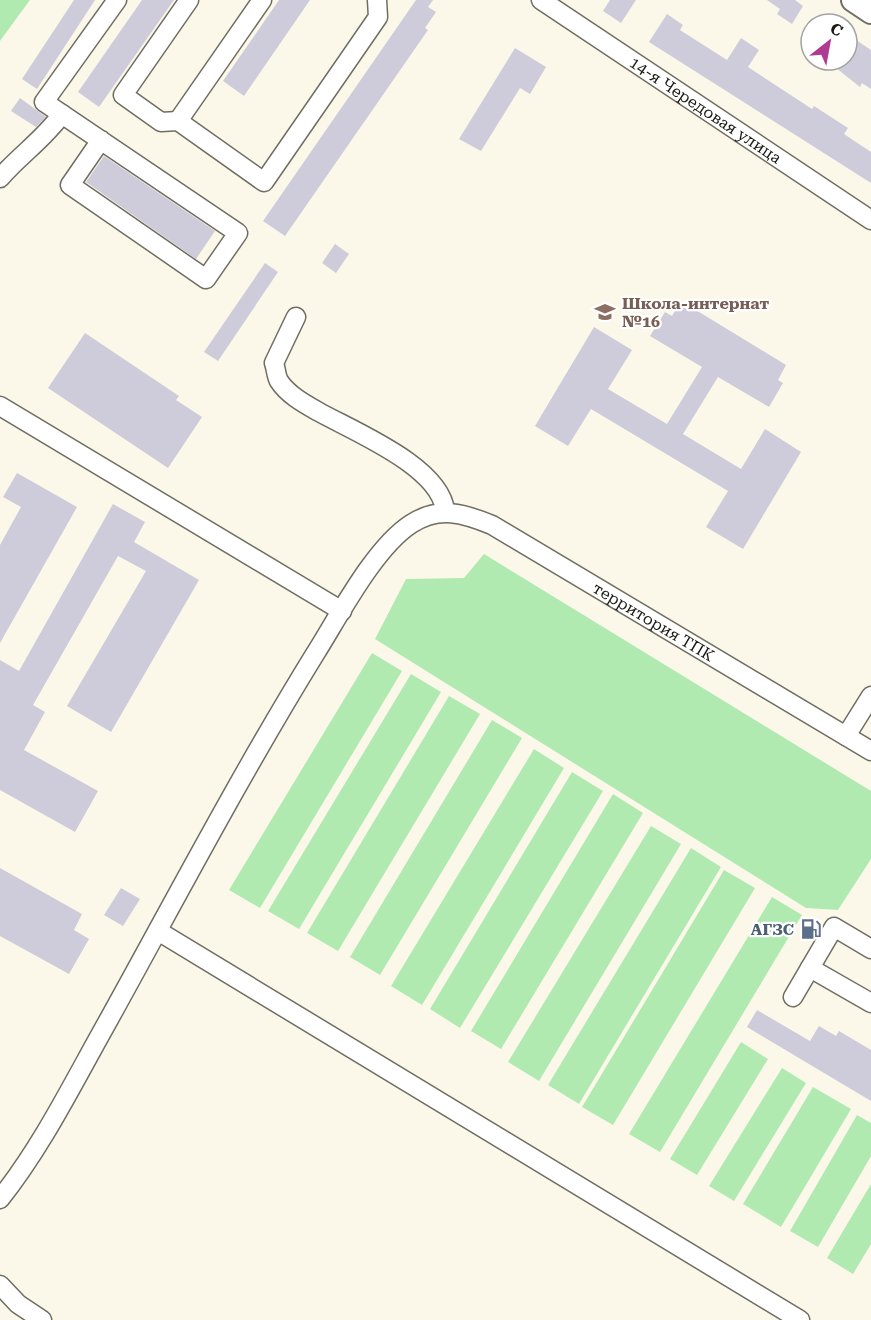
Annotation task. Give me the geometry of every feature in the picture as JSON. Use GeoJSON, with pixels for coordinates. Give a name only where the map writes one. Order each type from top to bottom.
{"type":"FeatureCollection","features":[{"type":"Feature","properties":{"kind":"main road"},"geometry":{"type":"LineString","coordinates":[[853,0],[871,12]]}},
{"type":"Feature","properties":{"kind":"street"},"geometry":{"type":"LineString","coordinates":[[101,140],[70,185],[206,279],[238,233],[101,140],[44,102],[117,0]]}},
{"type":"Feature","properties":{"kind":"street"},"geometry":{"type":"LineString","coordinates":[[189,0],[123,95],[161,122],[178,122],[264,182],[378,17],[377,0]]}},
{"type":"Feature","properties":{"kind":"street"},"geometry":{"type":"LineString","coordinates":[[178,122],[262,0]]}},
{"type":"Feature","properties":{"kind":"street","name":"14-я Чередовая улица"},"geometry":{"type":"LineString","coordinates":[[541,0],[871,220]]}},
{"type":"Feature","properties":{"kind":"street"},"geometry":{"type":"LineString","coordinates":[[0,178],[20,155],[45,137],[62,114]]}},
{"type":"Feature","properties":{"kind":"street"},"geometry":{"type":"LineString","coordinates":[[0,1199],[6,1180],[158,931],[265,735],[342,611],[387,544],[410,524],[438,512],[444,502],[435,485],[418,468],[297,399],[279,380],[274,363],[296,317]]}},
{"type":"Feature","properties":{"kind":"street"},"geometry":{"type":"LineString","coordinates":[[0,406],[342,611]]}},
{"type":"Feature","properties":{"kind":"street","name":"территория ТПК"},"geometry":{"type":"LineString","coordinates":[[438,512],[465,514],[492,525],[871,751]]}},
{"type":"Feature","properties":{"kind":"street"},"geometry":{"type":"LineString","coordinates":[[846,736],[869,702]]}},
{"type":"Feature","properties":{"kind":"street"},"geometry":{"type":"LineString","coordinates":[[793,997],[834,927],[871,950]]}},
{"type":"Feature","properties":{"kind":"street"},"geometry":{"type":"LineString","coordinates":[[158,931],[800,1320]]}},
{"type":"Feature","properties":{"kind":"street"},"geometry":{"type":"LineString","coordinates":[[810,968],[871,1003]]}},
{"type":"Feature","properties":{"kind":"street"},"geometry":{"type":"LineString","coordinates":[[0,1285],[18,1304],[42,1320]]}},
{"type":"Feature","properties":{"kind":"green space"},"geometry":{"type":"Polygon","coordinates":[[[0,0],[30,0],[0,41],[0,0]]]}},
{"type":"Feature","properties":{"kind":"green space"},"geometry":{"type":"Polygon","coordinates":[[[484,554],[871,791],[871,859],[838,910],[806,908],[375,639],[406,579],[464,578],[484,554]]]}},
{"type":"Feature","properties":{"kind":"green space"},"geometry":{"type":"Polygon","coordinates":[[[372,653],[402,671],[260,908],[229,890],[372,653]]]}},
{"type":"Feature","properties":{"kind":"green space"},"geometry":{"type":"Polygon","coordinates":[[[411,674],[441,692],[299,929],[268,911],[411,674]]]}},
{"type":"Feature","properties":{"kind":"green space"},"geometry":{"type":"Polygon","coordinates":[[[449,696],[480,714],[338,951],[307,933],[449,696]]]}},
{"type":"Feature","properties":{"kind":"green space"},"geometry":{"type":"Polygon","coordinates":[[[492,720],[522,738],[380,975],[350,957],[492,720]]]}},
{"type":"Feature","properties":{"kind":"green space"},"geometry":{"type":"Polygon","coordinates":[[[534,749],[564,768],[422,1005],[391,986],[534,749]]]}},
{"type":"Feature","properties":{"kind":"green space"},"geometry":{"type":"Polygon","coordinates":[[[572,772],[603,791],[460,1028],[430,1009],[572,772]]]}},
{"type":"Feature","properties":{"kind":"green space"},"geometry":{"type":"Polygon","coordinates":[[[613,794],[643,813],[501,1049],[471,1031],[613,794]]]}},
{"type":"Feature","properties":{"kind":"green space"},"geometry":{"type":"Polygon","coordinates":[[[651,826],[681,844],[539,1081],[508,1062],[651,826]]]}},
{"type":"Feature","properties":{"kind":"green space"},"geometry":{"type":"Polygon","coordinates":[[[691,848],[721,867],[579,1104],[548,1085],[691,848]]]}},
{"type":"Feature","properties":{"kind":"green space"},"geometry":{"type":"Polygon","coordinates":[[[724,870],[755,888],[613,1125],[582,1107],[724,870]]]}},
{"type":"Feature","properties":{"kind":"green space"},"geometry":{"type":"Polygon","coordinates":[[[772,897],[802,915],[660,1152],[629,1134],[772,897]]]}},
{"type":"Feature","properties":{"kind":"green space"},"geometry":{"type":"Polygon","coordinates":[[[741,1042],[768,1059],[697,1175],[670,1159],[741,1042]]]}},
{"type":"Feature","properties":{"kind":"green space"},"geometry":{"type":"Polygon","coordinates":[[[782,1068],[806,1083],[734,1201],[709,1186],[782,1068]]]}},
{"type":"Feature","properties":{"kind":"green space"},"geometry":{"type":"Polygon","coordinates":[[[813,1087],[851,1109],[781,1227],[743,1204],[813,1087]]]}},
{"type":"Feature","properties":{"kind":"green space"},"geometry":{"type":"Polygon","coordinates":[[[857,1115],[871,1123],[871,1156],[818,1247],[790,1231],[857,1115]]]}},
{"type":"Feature","properties":{"kind":"green space"},"geometry":{"type":"Polygon","coordinates":[[[871,1184],[871,1244],[853,1274],[827,1258],[871,1184]]]}},
{"type":"Feature","properties":{"kind":"building"},"geometry":{"type":"Polygon","coordinates":[[[74,0],[95,0],[37,89],[22,79],[74,0]]]}},
{"type":"Feature","properties":{"kind":"building"},"geometry":{"type":"Polygon","coordinates":[[[142,0],[174,0],[99,107],[78,92],[142,0]]]}},
{"type":"Feature","properties":{"kind":"building"},"geometry":{"type":"Polygon","coordinates":[[[279,0],[310,0],[244,96],[223,81],[279,0]]]}},
{"type":"Feature","properties":{"kind":"building"},"geometry":{"type":"Polygon","coordinates":[[[416,0],[433,0],[428,7],[436,12],[425,28],[428,30],[285,236],[263,221],[416,0]]]}},
{"type":"Feature","properties":{"kind":"building"},"geometry":{"type":"Polygon","coordinates":[[[610,0],[636,0],[621,23],[603,11],[610,0]]]}},
{"type":"Feature","properties":{"kind":"building"},"geometry":{"type":"Polygon","coordinates":[[[767,0],[795,0],[803,6],[792,24],[777,14],[780,9],[767,0]]]}},
{"type":"Feature","properties":{"kind":"building"},"geometry":{"type":"Polygon","coordinates":[[[667,14],[683,25],[680,30],[727,60],[741,38],[759,50],[748,67],[812,109],[814,106],[848,128],[844,134],[871,152],[871,183],[649,42],[667,14]]]}},
{"type":"Feature","properties":{"kind":"building"},"geometry":{"type":"Polygon","coordinates":[[[859,42],[871,50],[871,89],[862,83],[860,87],[841,72],[859,72],[859,42]]]}},
{"type":"Feature","properties":{"kind":"building"},"geometry":{"type":"Polygon","coordinates":[[[515,48],[546,67],[530,94],[520,88],[481,151],[459,139],[515,48]]]}},
{"type":"Feature","properties":{"kind":"building"},"geometry":{"type":"Polygon","coordinates":[[[20,98],[46,117],[36,127],[11,111],[20,98]]]}},
{"type":"Feature","properties":{"kind":"building"},"geometry":{"type":"Polygon","coordinates":[[[104,156],[215,231],[196,259],[86,182],[104,156]]]}},
{"type":"Feature","properties":{"kind":"building"},"geometry":{"type":"Polygon","coordinates":[[[335,244],[349,254],[336,273],[322,263],[335,244]]]}},
{"type":"Feature","properties":{"kind":"building"},"geometry":{"type":"Polygon","coordinates":[[[265,263],[278,272],[218,361],[204,352],[265,263]]]}},
{"type":"Feature","properties":{"kind":"building"},"geometry":{"type":"Polygon","coordinates":[[[681,301],[786,365],[778,380],[783,383],[769,407],[718,377],[683,434],[741,469],[765,429],[801,452],[743,549],[706,527],[728,491],[591,409],[568,446],[535,426],[594,327],[632,350],[608,389],[667,424],[702,367],[650,336],[665,312],[672,316],[681,301]]]}},
{"type":"Feature","properties":{"kind":"building"},"geometry":{"type":"Polygon","coordinates":[[[85,333],[179,396],[176,400],[202,417],[168,468],[48,388],[85,333]]]}},
{"type":"Feature","properties":{"kind":"building"},"geometry":{"type":"Polygon","coordinates":[[[17,473],[77,507],[0,643],[0,545],[21,507],[3,497],[17,473]]]}},
{"type":"Feature","properties":{"kind":"building"},"geometry":{"type":"Polygon","coordinates":[[[113,504],[145,522],[134,542],[199,580],[111,732],[67,706],[146,571],[118,556],[33,705],[45,712],[24,750],[98,791],[75,832],[0,790],[0,660],[19,671],[113,504]]]}},
{"type":"Feature","properties":{"kind":"building"},"geometry":{"type":"Polygon","coordinates":[[[0,868],[82,914],[74,930],[89,939],[69,974],[0,936],[0,868]]]}},
{"type":"Feature","properties":{"kind":"building"},"geometry":{"type":"Polygon","coordinates":[[[121,888],[140,899],[123,926],[104,915],[121,888]]]}},
{"type":"Feature","properties":{"kind":"building"},"geometry":{"type":"Polygon","coordinates":[[[757,1010],[810,1041],[819,1026],[836,1036],[839,1031],[871,1050],[871,1101],[747,1027],[757,1010]]]}},
{"type":"Feature","properties":{"kind":"place","name":"Школа-интернат №16"},"geometry":{"type":"Point","coordinates":[605,312]}},
{"type":"Feature","properties":{"kind":"place","name":"АГЗС"},"geometry":{"type":"Point","coordinates":[811,929]}}]}
